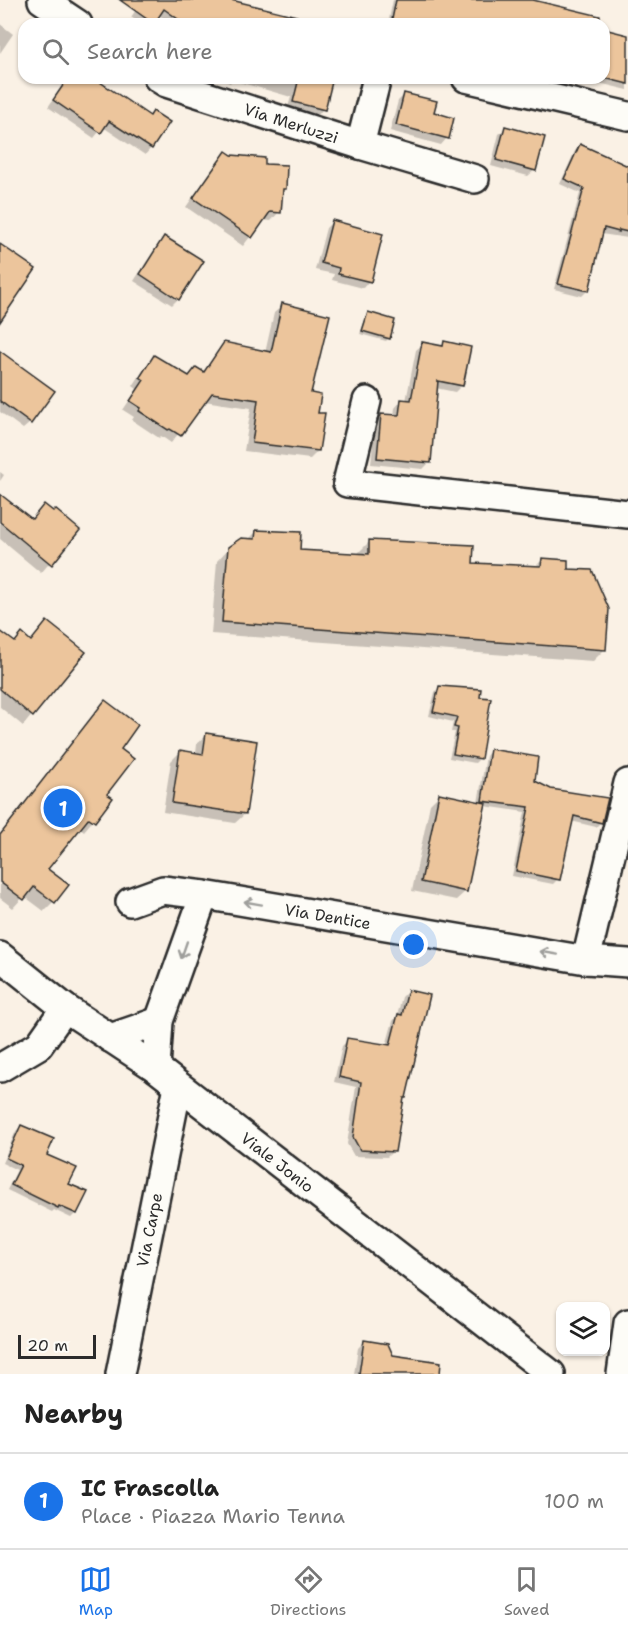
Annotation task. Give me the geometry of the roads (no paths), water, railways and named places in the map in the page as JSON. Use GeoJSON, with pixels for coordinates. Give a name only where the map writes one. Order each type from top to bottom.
{"type":"FeatureCollection","features":[{"type":"Feature","properties":{"kind":"street"},"geometry":{"type":"LineString","coordinates":[[42,0],[69,18]]}},
{"type":"Feature","properties":{"kind":"street","name":"Via Merluzzi"},"geometry":{"type":"LineString","coordinates":[[169,84],[360,145],[375,84]]}},
{"type":"Feature","properties":{"kind":"street"},"geometry":{"type":"LineString","coordinates":[[492,84],[628,116]]}},
{"type":"Feature","properties":{"kind":"street"},"geometry":{"type":"LineString","coordinates":[[360,145],[476,179]]}},
{"type":"Feature","properties":{"kind":"street"},"geometry":{"type":"LineString","coordinates":[[366,401],[347,483],[628,514]]}},
{"type":"Feature","properties":{"kind":"street"},"geometry":{"type":"LineString","coordinates":[[585,960],[628,783]]}},
{"type":"Feature","properties":{"kind":"street","name":"Via Dentice"},"geometry":{"type":"LineString","coordinates":[[130,902],[163,890],[204,895],[585,960],[628,963]]}},
{"type":"Feature","properties":{"kind":"street"},"geometry":{"type":"LineString","coordinates":[[156,1068],[159,1021],[204,895]]}},
{"type":"Feature","properties":{"kind":"street","name":"Viale Jonio"},"geometry":{"type":"LineString","coordinates":[[0,957],[65,1008],[156,1068],[551,1374]]}},
{"type":"Feature","properties":{"kind":"street"},"geometry":{"type":"LineString","coordinates":[[0,1068],[39,1046],[65,1008]]}},
{"type":"Feature","properties":{"kind":"street"},"geometry":{"type":"LineString","coordinates":[[110,1038],[159,1021]]}},
{"type":"Feature","properties":{"kind":"street","name":"Via Carpe"},"geometry":{"type":"LineString","coordinates":[[120,1374],[178,1086]]}},
{"type":"Feature","properties":{"kind":"street"},"geometry":{"type":"LineString","coordinates":[[621,1374],[628,1323]]}},
{"type":"Feature","properties":{"kind":"place","name":"IC Frascolla"},"geometry":{"type":"Point","coordinates":[63,808]}}]}
